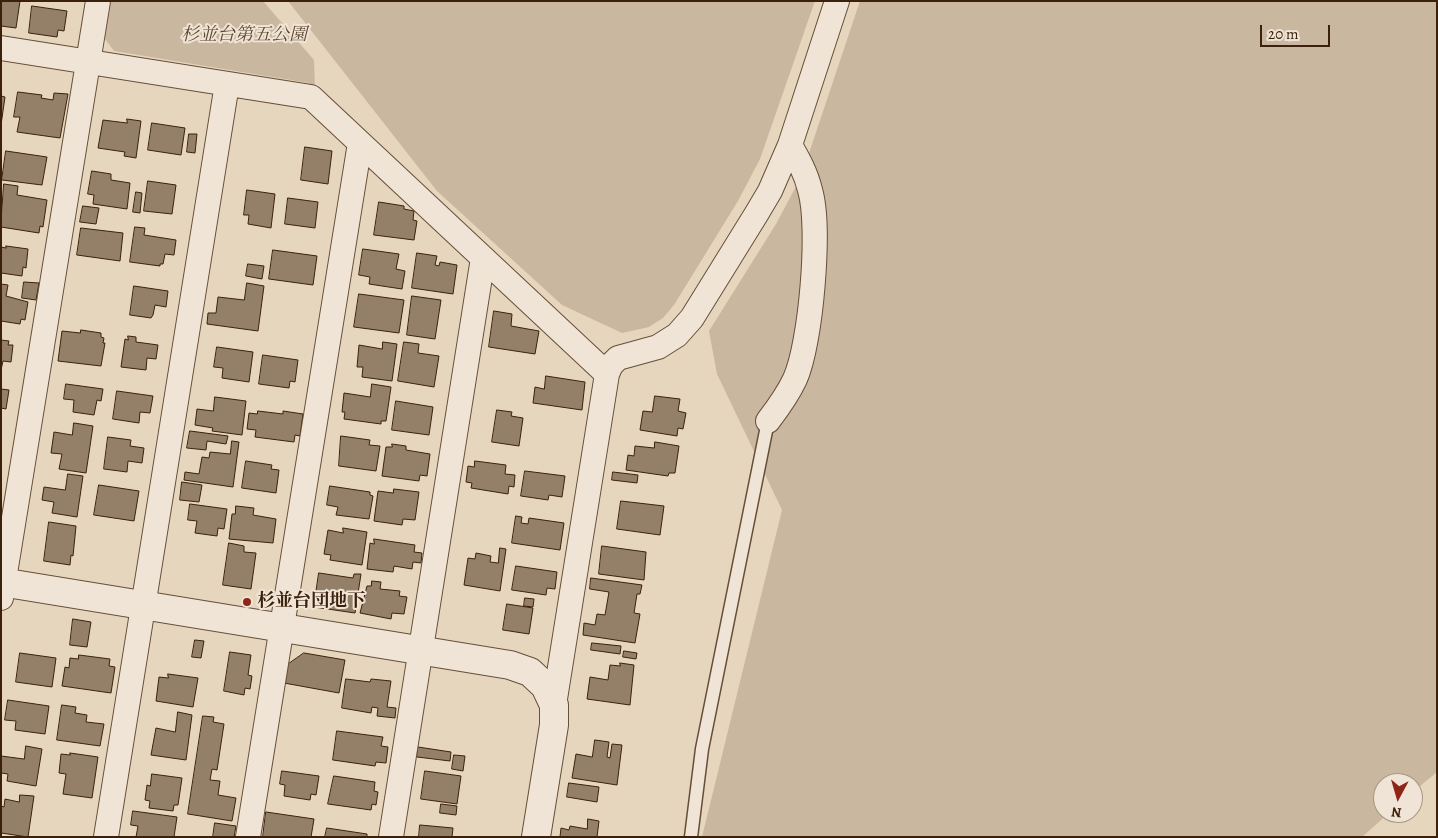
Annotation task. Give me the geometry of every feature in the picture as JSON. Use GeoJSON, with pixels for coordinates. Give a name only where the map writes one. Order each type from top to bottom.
{"type":"FeatureCollection","features":[{"type":"Feature","properties":{"kind":"street"},"geometry":{"type":"LineString","coordinates":[[98,1],[2,588],[143,605],[510,665],[530,672],[545,686],[554,705]]}},
{"type":"Feature","properties":{"kind":"street"},"geometry":{"type":"LineString","coordinates":[[536,837],[554,725],[554,705],[611,365],[618,358],[658,347],[677,335],[692,318],[770,191],[790,144],[837,1]]}},
{"type":"Feature","properties":{"kind":"street"},"geometry":{"type":"LineString","coordinates":[[1,48],[311,97],[608,374]]}},
{"type":"Feature","properties":{"kind":"street"},"geometry":{"type":"LineString","coordinates":[[106,837],[227,84]]}},
{"type":"Feature","properties":{"kind":"street"},"geometry":{"type":"LineString","coordinates":[[248,837],[360,143]]}},
{"type":"Feature","properties":{"kind":"street"},"geometry":{"type":"LineString","coordinates":[[768,421],[791,386],[803,359],[807,339],[814,243],[814,211],[803,168],[790,144]]}},
{"type":"Feature","properties":{"kind":"street"},"geometry":{"type":"LineString","coordinates":[[391,837],[483,258]]}},
{"type":"Feature","properties":{"kind":"lane"},"geometry":{"type":"LineString","coordinates":[[692,837],[702,749],[768,421]]}},
{"type":"Feature","properties":{"kind":"green space","name":"杉並台第五公園"},"geometry":{"type":"Polygon","coordinates":[[[107,1],[263,1],[314,60],[315,88],[309,83],[114,51],[102,35],[107,1]]]}},
{"type":"Feature","properties":{"kind":"green space"},"geometry":{"type":"Polygon","coordinates":[[[288,1],[815,1],[760,159],[738,201],[674,305],[663,318],[649,327],[622,333],[562,305],[437,191],[288,1]]]}},
{"type":"Feature","properties":{"kind":"green space"},"geometry":{"type":"Polygon","coordinates":[[[860,1],[1437,1],[1437,772],[1423,784],[1423,773],[1373,773],[1373,823],[1378,823],[1362,837],[702,837],[782,510],[717,374],[709,331],[776,224],[801,177],[860,1]]]}},
{"type":"Feature","properties":{"kind":"building"},"geometry":{"type":"Polygon","coordinates":[[[1,1],[20,1],[16,28],[1,26],[1,1]]]}},
{"type":"Feature","properties":{"kind":"building"},"geometry":{"type":"Polygon","coordinates":[[[32,6],[67,11],[64,31],[58,30],[57,37],[29,33],[32,6]]]}},
{"type":"Feature","properties":{"kind":"building"},"geometry":{"type":"Polygon","coordinates":[[[18,92],[42,95],[41,98],[53,100],[54,93],[68,94],[60,138],[17,132],[20,117],[14,117],[18,92]]]}},
{"type":"Feature","properties":{"kind":"building"},"geometry":{"type":"Polygon","coordinates":[[[1,96],[5,97],[1,125],[1,96]]]}},
{"type":"Feature","properties":{"kind":"building"},"geometry":{"type":"Polygon","coordinates":[[[127,119],[141,121],[136,158],[124,156],[125,152],[98,148],[103,120],[127,123],[127,119]]]}},
{"type":"Feature","properties":{"kind":"building"},"geometry":{"type":"Polygon","coordinates":[[[152,123],[185,128],[181,155],[148,150],[152,123]]]}},
{"type":"Feature","properties":{"kind":"building"},"geometry":{"type":"Polygon","coordinates":[[[189,134],[197,134],[195,153],[187,152],[189,134]]]}},
{"type":"Feature","properties":{"kind":"building"},"geometry":{"type":"Polygon","coordinates":[[[305,147],[332,151],[328,184],[301,180],[305,147]]]}},
{"type":"Feature","properties":{"kind":"building"},"geometry":{"type":"Polygon","coordinates":[[[6,151],[47,157],[42,185],[2,180],[6,151]]]}},
{"type":"Feature","properties":{"kind":"building"},"geometry":{"type":"Polygon","coordinates":[[[92,171],[111,174],[111,180],[130,183],[127,209],[93,204],[94,195],[88,194],[92,171]]]}},
{"type":"Feature","properties":{"kind":"building"},"geometry":{"type":"Polygon","coordinates":[[[148,181],[176,185],[172,214],[144,211],[148,181]]]}},
{"type":"Feature","properties":{"kind":"building"},"geometry":{"type":"Polygon","coordinates":[[[4,184],[18,186],[17,195],[47,200],[43,227],[40,226],[39,233],[1,227],[4,184]]]}},
{"type":"Feature","properties":{"kind":"building"},"geometry":{"type":"Polygon","coordinates":[[[247,190],[275,194],[271,228],[248,224],[249,215],[244,215],[247,190]]]}},
{"type":"Feature","properties":{"kind":"building"},"geometry":{"type":"Polygon","coordinates":[[[136,192],[142,193],[140,213],[133,212],[136,192]]]}},
{"type":"Feature","properties":{"kind":"building"},"geometry":{"type":"Polygon","coordinates":[[[288,198],[318,202],[315,228],[285,224],[288,198]]]}},
{"type":"Feature","properties":{"kind":"building"},"geometry":{"type":"Polygon","coordinates":[[[379,202],[404,206],[404,209],[414,211],[413,220],[417,221],[414,240],[374,235],[379,202]]]}},
{"type":"Feature","properties":{"kind":"building"},"geometry":{"type":"Polygon","coordinates":[[[83,206],[99,208],[96,224],[80,222],[83,206]]]}},
{"type":"Feature","properties":{"kind":"building"},"geometry":{"type":"Polygon","coordinates":[[[135,227],[145,228],[144,235],[176,240],[174,255],[165,254],[163,264],[160,264],[160,266],[130,262],[135,227]]]}},
{"type":"Feature","properties":{"kind":"building"},"geometry":{"type":"Polygon","coordinates":[[[81,228],[123,233],[120,261],[77,255],[81,228]]]}},
{"type":"Feature","properties":{"kind":"building"},"geometry":{"type":"Polygon","coordinates":[[[6,246],[28,249],[26,268],[23,267],[22,276],[1,273],[1,247],[6,248],[6,246]]]}},
{"type":"Feature","properties":{"kind":"building"},"geometry":{"type":"Polygon","coordinates":[[[363,249],[399,254],[396,269],[405,271],[402,289],[369,284],[370,277],[359,275],[363,249]]]}},
{"type":"Feature","properties":{"kind":"building"},"geometry":{"type":"Polygon","coordinates":[[[273,250],[317,256],[313,285],[269,279],[273,250]]]}},
{"type":"Feature","properties":{"kind":"building"},"geometry":{"type":"Polygon","coordinates":[[[417,253],[437,256],[435,265],[439,266],[440,262],[457,265],[453,294],[412,288],[417,253]]]}},
{"type":"Feature","properties":{"kind":"building"},"geometry":{"type":"Polygon","coordinates":[[[248,264],[264,266],[262,279],[246,276],[248,264]]]}},
{"type":"Feature","properties":{"kind":"building"},"geometry":{"type":"Polygon","coordinates":[[[24,282],[39,283],[36,300],[22,298],[24,282]]]}},
{"type":"Feature","properties":{"kind":"building"},"geometry":{"type":"Polygon","coordinates":[[[247,283],[264,286],[258,331],[207,324],[208,313],[216,313],[218,297],[244,300],[247,283]]]}},
{"type":"Feature","properties":{"kind":"building"},"geometry":{"type":"Polygon","coordinates":[[[1,284],[8,285],[6,296],[28,302],[25,320],[21,319],[20,324],[1,321],[1,284]]]}},
{"type":"Feature","properties":{"kind":"building"},"geometry":{"type":"Polygon","coordinates":[[[134,286],[168,291],[166,307],[155,305],[151,318],[130,315],[134,286]]]}},
{"type":"Feature","properties":{"kind":"building"},"geometry":{"type":"Polygon","coordinates":[[[359,294],[404,300],[399,333],[354,327],[359,294]]]}},
{"type":"Feature","properties":{"kind":"building"},"geometry":{"type":"Polygon","coordinates":[[[412,296],[441,300],[435,339],[407,335],[412,296]]]}},
{"type":"Feature","properties":{"kind":"building"},"geometry":{"type":"Polygon","coordinates":[[[494,311],[512,314],[511,326],[539,331],[535,354],[489,347],[494,311]]]}},
{"type":"Feature","properties":{"kind":"building"},"geometry":{"type":"Polygon","coordinates":[[[81,330],[101,333],[101,337],[104,338],[103,343],[105,343],[101,366],[58,361],[62,331],[80,333],[81,330]]]}},
{"type":"Feature","properties":{"kind":"building"},"geometry":{"type":"Polygon","coordinates":[[[128,336],[136,337],[136,342],[158,345],[156,359],[147,358],[146,370],[121,367],[125,339],[128,340],[128,336]]]}},
{"type":"Feature","properties":{"kind":"building"},"geometry":{"type":"Polygon","coordinates":[[[1,340],[9,341],[8,345],[13,345],[11,362],[3,361],[1,370],[1,340]]]}},
{"type":"Feature","properties":{"kind":"building"},"geometry":{"type":"Polygon","coordinates":[[[383,342],[397,344],[392,381],[362,377],[363,367],[357,367],[359,345],[382,349],[383,342]]]}},
{"type":"Feature","properties":{"kind":"building"},"geometry":{"type":"Polygon","coordinates":[[[404,342],[419,344],[418,353],[439,356],[434,387],[398,381],[404,342]]]}},
{"type":"Feature","properties":{"kind":"building"},"geometry":{"type":"Polygon","coordinates":[[[217,347],[253,352],[249,382],[222,378],[223,368],[214,367],[217,347]]]}},
{"type":"Feature","properties":{"kind":"building"},"geometry":{"type":"Polygon","coordinates":[[[263,355],[298,360],[295,382],[290,381],[289,388],[259,384],[263,355]]]}},
{"type":"Feature","properties":{"kind":"building"},"geometry":{"type":"Polygon","coordinates":[[[546,376],[585,382],[582,410],[533,403],[535,387],[544,389],[546,376]]]}},
{"type":"Feature","properties":{"kind":"building"},"geometry":{"type":"Polygon","coordinates":[[[66,384],[103,389],[101,401],[97,400],[94,415],[73,412],[74,400],[64,399],[66,384]]]}},
{"type":"Feature","properties":{"kind":"building"},"geometry":{"type":"Polygon","coordinates":[[[372,384],[391,387],[386,421],[381,421],[381,424],[344,419],[345,412],[342,412],[344,393],[370,397],[372,384]]]}},
{"type":"Feature","properties":{"kind":"building"},"geometry":{"type":"Polygon","coordinates":[[[1,389],[9,390],[6,409],[1,408],[1,389]]]}},
{"type":"Feature","properties":{"kind":"building"},"geometry":{"type":"Polygon","coordinates":[[[117,391],[153,396],[150,413],[140,412],[139,423],[113,419],[117,391]]]}},
{"type":"Feature","properties":{"kind":"building"},"geometry":{"type":"Polygon","coordinates":[[[655,396],[680,399],[678,411],[686,413],[683,429],[678,428],[677,436],[640,430],[643,411],[652,412],[655,396]]]}},
{"type":"Feature","properties":{"kind":"building"},"geometry":{"type":"Polygon","coordinates":[[[215,397],[246,401],[242,435],[212,431],[213,428],[195,425],[197,409],[213,411],[215,397]]]}},
{"type":"Feature","properties":{"kind":"building"},"geometry":{"type":"Polygon","coordinates":[[[396,401],[433,407],[429,435],[392,430],[396,401]]]}},
{"type":"Feature","properties":{"kind":"building"},"geometry":{"type":"Polygon","coordinates":[[[497,410],[512,412],[511,416],[523,418],[519,446],[492,442],[497,410]]]}},
{"type":"Feature","properties":{"kind":"building"},"geometry":{"type":"Polygon","coordinates":[[[258,411],[283,414],[283,411],[303,414],[300,436],[295,435],[294,442],[255,437],[256,430],[247,429],[249,413],[257,414],[258,411]]]}},
{"type":"Feature","properties":{"kind":"building"},"geometry":{"type":"Polygon","coordinates":[[[74,423],[93,426],[86,473],[59,469],[62,454],[51,453],[54,432],[72,435],[74,423]]]}},
{"type":"Feature","properties":{"kind":"building"},"geometry":{"type":"Polygon","coordinates":[[[190,431],[228,436],[226,444],[207,441],[206,450],[187,448],[190,431]]]}},
{"type":"Feature","properties":{"kind":"building"},"geometry":{"type":"Polygon","coordinates":[[[341,436],[370,440],[369,445],[380,446],[376,471],[339,466],[341,436]]]}},
{"type":"Feature","properties":{"kind":"building"},"geometry":{"type":"Polygon","coordinates":[[[108,437],[131,440],[130,446],[144,448],[142,463],[128,461],[127,472],[104,469],[108,437]]]}},
{"type":"Feature","properties":{"kind":"building"},"geometry":{"type":"Polygon","coordinates":[[[232,441],[239,442],[233,487],[184,480],[185,472],[199,474],[202,457],[209,458],[210,452],[230,454],[232,441]]]}},
{"type":"Feature","properties":{"kind":"building"},"geometry":{"type":"Polygon","coordinates":[[[655,442],[679,446],[675,473],[669,473],[668,476],[626,470],[628,455],[634,456],[635,446],[654,448],[655,442]]]}},
{"type":"Feature","properties":{"kind":"building"},"geometry":{"type":"Polygon","coordinates":[[[392,444],[406,446],[406,450],[430,454],[427,476],[420,475],[419,481],[382,476],[386,447],[392,447],[392,444]]]}},
{"type":"Feature","properties":{"kind":"building"},"geometry":{"type":"Polygon","coordinates":[[[246,461],[272,465],[271,469],[279,470],[276,493],[242,488],[246,461]]]}},
{"type":"Feature","properties":{"kind":"building"},"geometry":{"type":"Polygon","coordinates":[[[475,461],[506,465],[505,474],[515,475],[514,487],[509,486],[508,494],[471,488],[472,483],[466,482],[468,466],[474,467],[475,461]]]}},
{"type":"Feature","properties":{"kind":"building"},"geometry":{"type":"Polygon","coordinates":[[[525,471],[565,476],[562,497],[549,495],[548,500],[521,496],[525,471]]]}},
{"type":"Feature","properties":{"kind":"building"},"geometry":{"type":"Polygon","coordinates":[[[613,472],[638,475],[637,483],[612,480],[613,472]]]}},
{"type":"Feature","properties":{"kind":"building"},"geometry":{"type":"Polygon","coordinates":[[[68,474],[83,476],[77,517],[52,513],[54,502],[42,500],[44,487],[65,490],[68,474]]]}},
{"type":"Feature","properties":{"kind":"building"},"geometry":{"type":"Polygon","coordinates":[[[182,482],[202,485],[199,502],[180,500],[182,482]]]}},
{"type":"Feature","properties":{"kind":"building"},"geometry":{"type":"Polygon","coordinates":[[[99,485],[139,491],[134,521],[94,515],[99,485]]]}},
{"type":"Feature","properties":{"kind":"building"},"geometry":{"type":"Polygon","coordinates":[[[330,486],[370,492],[370,495],[373,496],[369,519],[336,515],[338,507],[327,505],[330,486]]]}},
{"type":"Feature","properties":{"kind":"building"},"geometry":{"type":"Polygon","coordinates":[[[394,489],[419,492],[415,520],[403,519],[402,525],[374,521],[378,491],[393,493],[394,489]]]}},
{"type":"Feature","properties":{"kind":"building"},"geometry":{"type":"Polygon","coordinates":[[[621,501],[664,506],[660,535],[617,529],[621,501]]]}},
{"type":"Feature","properties":{"kind":"building"},"geometry":{"type":"Polygon","coordinates":[[[190,504],[227,509],[224,529],[218,528],[217,536],[195,533],[197,521],[188,520],[190,504]]]}},
{"type":"Feature","properties":{"kind":"building"},"geometry":{"type":"Polygon","coordinates":[[[236,506],[254,508],[253,515],[276,519],[273,543],[229,539],[232,514],[235,514],[236,506]]]}},
{"type":"Feature","properties":{"kind":"building"},"geometry":{"type":"Polygon","coordinates":[[[516,516],[522,517],[521,523],[528,524],[529,518],[564,523],[560,550],[512,543],[516,516]]]}},
{"type":"Feature","properties":{"kind":"building"},"geometry":{"type":"Polygon","coordinates":[[[49,522],[76,526],[73,556],[71,555],[70,565],[44,561],[49,522]]]}},
{"type":"Feature","properties":{"kind":"building"},"geometry":{"type":"Polygon","coordinates":[[[343,528],[367,532],[362,565],[330,560],[331,555],[324,554],[328,530],[343,533],[343,528]]]}},
{"type":"Feature","properties":{"kind":"building"},"geometry":{"type":"Polygon","coordinates":[[[374,539],[415,545],[414,552],[422,553],[421,563],[413,562],[412,569],[394,566],[393,572],[367,569],[370,543],[374,544],[374,539]]]}},
{"type":"Feature","properties":{"kind":"building"},"geometry":{"type":"Polygon","coordinates":[[[229,543],[244,546],[244,552],[256,553],[251,589],[223,585],[229,543]]]}},
{"type":"Feature","properties":{"kind":"building"},"geometry":{"type":"Polygon","coordinates":[[[602,546],[646,552],[644,580],[599,574],[602,546]]]}},
{"type":"Feature","properties":{"kind":"building"},"geometry":{"type":"Polygon","coordinates":[[[500,548],[506,549],[500,591],[464,585],[468,558],[475,559],[476,553],[491,556],[490,562],[498,563],[500,548]]]}},
{"type":"Feature","properties":{"kind":"building"},"geometry":{"type":"Polygon","coordinates":[[[516,566],[557,572],[555,589],[547,588],[546,595],[512,590],[516,566]]]}},
{"type":"Feature","properties":{"kind":"building"},"geometry":{"type":"Polygon","coordinates":[[[319,573],[353,578],[354,574],[361,574],[355,613],[314,607],[319,573]]]}},
{"type":"Feature","properties":{"kind":"building"},"geometry":{"type":"Polygon","coordinates":[[[591,578],[642,585],[640,594],[637,594],[634,613],[640,614],[635,643],[583,635],[584,623],[595,625],[597,614],[605,615],[609,592],[590,589],[591,578]]]}},
{"type":"Feature","properties":{"kind":"building"},"geometry":{"type":"Polygon","coordinates":[[[372,581],[381,582],[380,589],[400,591],[399,596],[407,597],[404,614],[392,613],[391,619],[360,613],[367,586],[371,586],[372,581]]]}},
{"type":"Feature","properties":{"kind":"building"},"geometry":{"type":"Polygon","coordinates":[[[525,598],[534,599],[533,607],[524,606],[525,598]]]}},
{"type":"Feature","properties":{"kind":"building"},"geometry":{"type":"Polygon","coordinates":[[[507,604],[533,608],[529,634],[503,630],[507,604]]]}},
{"type":"Feature","properties":{"kind":"building"},"geometry":{"type":"Polygon","coordinates":[[[73,619],[91,622],[87,647],[70,645],[73,619]]]}},
{"type":"Feature","properties":{"kind":"building"},"geometry":{"type":"Polygon","coordinates":[[[195,640],[204,641],[201,658],[192,657],[195,640]]]}},
{"type":"Feature","properties":{"kind":"building"},"geometry":{"type":"Polygon","coordinates":[[[592,643],[621,646],[620,654],[591,650],[592,643]]]}},
{"type":"Feature","properties":{"kind":"building"},"geometry":{"type":"Polygon","coordinates":[[[624,651],[637,653],[636,659],[623,657],[624,651]]]}},
{"type":"Feature","properties":{"kind":"building"},"geometry":{"type":"Polygon","coordinates":[[[230,652],[251,655],[248,675],[252,676],[250,689],[245,688],[244,695],[224,691],[230,652]]]}},
{"type":"Feature","properties":{"kind":"building"},"geometry":{"type":"Polygon","coordinates":[[[20,653],[56,658],[52,687],[16,682],[20,653]]]}},
{"type":"Feature","properties":{"kind":"building"},"geometry":{"type":"Polygon","coordinates":[[[304,653],[345,660],[339,693],[284,683],[287,665],[304,653]]]}},
{"type":"Feature","properties":{"kind":"building"},"geometry":{"type":"Polygon","coordinates":[[[79,655],[110,659],[109,666],[115,667],[111,693],[62,686],[65,667],[69,668],[70,658],[78,659],[79,655]]]}},
{"type":"Feature","properties":{"kind":"building"},"geometry":{"type":"Polygon","coordinates":[[[620,663],[634,665],[630,705],[587,699],[590,677],[608,680],[610,665],[620,666],[620,663]]]}},
{"type":"Feature","properties":{"kind":"building"},"geometry":{"type":"Polygon","coordinates":[[[168,674],[198,678],[193,707],[156,701],[159,677],[168,678],[168,674]]]}},
{"type":"Feature","properties":{"kind":"building"},"geometry":{"type":"Polygon","coordinates":[[[346,679],[370,682],[371,679],[391,681],[387,707],[396,708],[395,718],[377,716],[378,708],[372,707],[371,713],[342,708],[346,679]]]}},
{"type":"Feature","properties":{"kind":"building"},"geometry":{"type":"Polygon","coordinates":[[[8,700],[49,706],[45,734],[15,730],[16,721],[5,720],[8,700]]]}},
{"type":"Feature","properties":{"kind":"building"},"geometry":{"type":"Polygon","coordinates":[[[62,705],[76,707],[75,713],[87,715],[86,722],[104,724],[100,746],[57,740],[62,705]]]}},
{"type":"Feature","properties":{"kind":"building"},"geometry":{"type":"Polygon","coordinates":[[[178,712],[192,715],[186,760],[151,755],[156,728],[175,732],[178,712]]]}},
{"type":"Feature","properties":{"kind":"building"},"geometry":{"type":"Polygon","coordinates":[[[203,716],[214,717],[213,722],[224,724],[217,770],[212,769],[210,780],[220,781],[218,795],[236,798],[232,821],[188,814],[203,716]]]}},
{"type":"Feature","properties":{"kind":"building"},"geometry":{"type":"Polygon","coordinates":[[[337,731],[383,737],[381,746],[388,747],[386,763],[376,762],[375,766],[333,760],[337,731]]]}},
{"type":"Feature","properties":{"kind":"building"},"geometry":{"type":"Polygon","coordinates":[[[595,740],[609,742],[607,757],[610,758],[612,744],[622,745],[617,785],[572,778],[576,754],[592,757],[595,740]]]}},
{"type":"Feature","properties":{"kind":"building"},"geometry":{"type":"Polygon","coordinates":[[[26,746],[42,749],[36,786],[7,781],[8,774],[1,773],[1,756],[24,759],[26,746]]]}},
{"type":"Feature","properties":{"kind":"building"},"geometry":{"type":"Polygon","coordinates":[[[418,747],[451,752],[450,761],[417,757],[418,747]]]}},
{"type":"Feature","properties":{"kind":"building"},"geometry":{"type":"Polygon","coordinates":[[[70,753],[98,757],[92,798],[63,794],[66,774],[59,773],[61,754],[70,755],[70,753]]]}},
{"type":"Feature","properties":{"kind":"building"},"geometry":{"type":"Polygon","coordinates":[[[454,755],[465,756],[463,771],[452,769],[454,755]]]}},
{"type":"Feature","properties":{"kind":"building"},"geometry":{"type":"Polygon","coordinates":[[[282,771],[319,776],[316,795],[311,794],[310,800],[284,796],[285,785],[280,784],[282,771]]]}},
{"type":"Feature","properties":{"kind":"building"},"geometry":{"type":"Polygon","coordinates":[[[425,771],[461,776],[457,804],[421,799],[425,771]]]}},
{"type":"Feature","properties":{"kind":"building"},"geometry":{"type":"Polygon","coordinates":[[[152,774],[182,778],[178,805],[174,805],[173,811],[149,808],[150,801],[145,800],[147,785],[150,786],[152,774]]]}},
{"type":"Feature","properties":{"kind":"building"},"geometry":{"type":"Polygon","coordinates":[[[334,776],[375,782],[374,791],[378,792],[376,805],[372,804],[371,810],[328,804],[334,776]]]}},
{"type":"Feature","properties":{"kind":"building"},"geometry":{"type":"Polygon","coordinates":[[[569,783],[599,787],[597,802],[567,797],[569,783]]]}},
{"type":"Feature","properties":{"kind":"building"},"geometry":{"type":"Polygon","coordinates":[[[20,795],[34,796],[28,837],[1,833],[1,806],[4,807],[5,799],[19,802],[20,795]]]}},
{"type":"Feature","properties":{"kind":"building"},"geometry":{"type":"Polygon","coordinates":[[[441,804],[457,806],[456,815],[440,813],[441,804]]]}},
{"type":"Feature","properties":{"kind":"building"},"geometry":{"type":"Polygon","coordinates":[[[133,811],[177,817],[174,837],[136,837],[138,826],[131,825],[133,811]]]}},
{"type":"Feature","properties":{"kind":"building"},"geometry":{"type":"Polygon","coordinates":[[[266,812],[314,819],[311,837],[263,837],[266,812]]]}},
{"type":"Feature","properties":{"kind":"building"},"geometry":{"type":"Polygon","coordinates":[[[588,819],[599,821],[597,837],[560,837],[561,828],[569,830],[570,826],[587,829],[588,819]]]}},
{"type":"Feature","properties":{"kind":"building"},"geometry":{"type":"Polygon","coordinates":[[[215,823],[236,826],[234,837],[213,837],[215,823]]]}},
{"type":"Feature","properties":{"kind":"building"},"geometry":{"type":"Polygon","coordinates":[[[420,825],[453,828],[452,837],[419,837],[420,825]]]}},
{"type":"Feature","properties":{"kind":"building"},"geometry":{"type":"Polygon","coordinates":[[[327,828],[367,834],[367,837],[325,837],[327,828]]]}},
{"type":"Feature","properties":{"kind":"place","name":"杉並台団地下"},"geometry":{"type":"Point","coordinates":[247,602]}}]}
